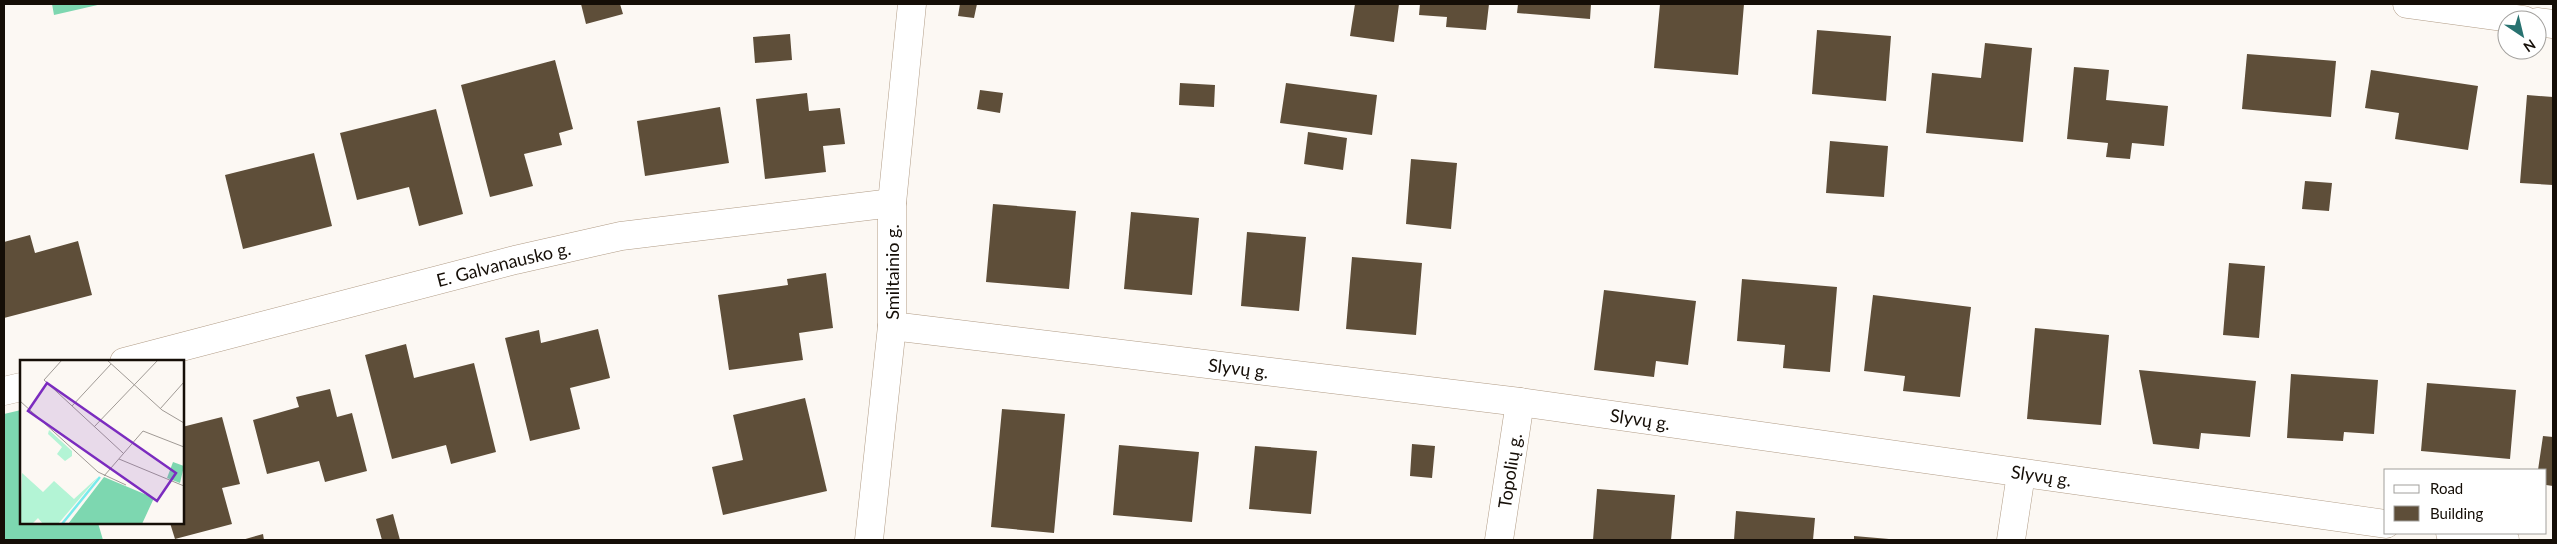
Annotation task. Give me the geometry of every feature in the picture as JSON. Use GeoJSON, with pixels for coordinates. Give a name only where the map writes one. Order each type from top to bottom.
{"type":"FeatureCollection","features":[{"type":"Feature","properties":{"kind":"street","name":"Smiltainio g."},"geometry":{"type":"LineString","coordinates":[[869,540],[892,326],[892,203],[912,4]]}},
{"type":"Feature","properties":{"kind":"street"},"geometry":{"type":"LineString","coordinates":[[2407,4],[2497,16]]}},
{"type":"Feature","properties":{"kind":"street","name":"E. Galvanausko g."},"geometry":{"type":"LineString","coordinates":[[132,360],[515,260],[621,236],[892,203]]}},
{"type":"Feature","properties":{"kind":"street","name":"Slyvų g."},"geometry":{"type":"LineString","coordinates":[[892,326],[1520,402],[2384,524]]}},
{"type":"Feature","properties":{"kind":"street"},"geometry":{"type":"LineString","coordinates":[[4,391],[20,387]]}},
{"type":"Feature","properties":{"kind":"street","name":"Topolių g."},"geometry":{"type":"LineString","coordinates":[[1499,540],[1520,402]]}},
{"type":"Feature","properties":{"kind":"street"},"geometry":{"type":"LineString","coordinates":[[2011,540],[2021,474]]}},
{"type":"Feature","properties":{"kind":"street"},"geometry":{"type":"LineString","coordinates":[[2458,534],[2505,540]]}},
{"type":"Feature","properties":{"kind":"green space"},"geometry":{"type":"Polygon","coordinates":[[[52,4],[102,4],[54,15],[52,4]]]}},
{"type":"Feature","properties":{"kind":"green space"},"geometry":{"type":"Polygon","coordinates":[[[20,410],[20,524],[98,524],[103,540],[4,540],[4,414],[20,410]]]}},
{"type":"Feature","properties":{"kind":"building"},"geometry":{"type":"Polygon","coordinates":[[[581,4],[620,4],[623,14],[586,24],[581,4]]]}},
{"type":"Feature","properties":{"kind":"building"},"geometry":{"type":"Polygon","coordinates":[[[960,4],[977,4],[974,18],[958,16],[960,4]]]}},
{"type":"Feature","properties":{"kind":"building"},"geometry":{"type":"Polygon","coordinates":[[[1355,4],[1399,4],[1394,42],[1350,36],[1355,4]]]}},
{"type":"Feature","properties":{"kind":"building"},"geometry":{"type":"Polygon","coordinates":[[[1420,4],[1489,4],[1486,30],[1446,27],[1447,17],[1419,15],[1420,4]]]}},
{"type":"Feature","properties":{"kind":"building"},"geometry":{"type":"Polygon","coordinates":[[[1518,4],[1591,4],[1590,19],[1517,13],[1518,4]]]}},
{"type":"Feature","properties":{"kind":"building"},"geometry":{"type":"Polygon","coordinates":[[[1660,4],[1744,4],[1738,75],[1654,68],[1660,4]]]}},
{"type":"Feature","properties":{"kind":"building"},"geometry":{"type":"Polygon","coordinates":[[[1817,30],[1891,36],[1886,101],[1812,94],[1817,30]]]}},
{"type":"Feature","properties":{"kind":"building"},"geometry":{"type":"Polygon","coordinates":[[[790,34],[792,60],[755,63],[753,37],[790,34]]]}},
{"type":"Feature","properties":{"kind":"building"},"geometry":{"type":"Polygon","coordinates":[[[1985,43],[2032,48],[2023,142],[1926,133],[1932,73],[1981,78],[1985,43]]]}},
{"type":"Feature","properties":{"kind":"building"},"geometry":{"type":"Polygon","coordinates":[[[2247,54],[2336,61],[2331,117],[2242,109],[2247,54]]]}},
{"type":"Feature","properties":{"kind":"building"},"geometry":{"type":"Polygon","coordinates":[[[555,60],[573,129],[559,133],[562,145],[524,154],[533,186],[490,197],[461,85],[555,60]]]}},
{"type":"Feature","properties":{"kind":"building"},"geometry":{"type":"Polygon","coordinates":[[[2074,67],[2109,70],[2106,100],[2168,106],[2164,146],[2132,143],[2130,159],[2106,157],[2108,143],[2067,139],[2074,67]]]}},
{"type":"Feature","properties":{"kind":"building"},"geometry":{"type":"Polygon","coordinates":[[[2371,70],[2478,86],[2468,150],[2395,139],[2399,113],[2365,108],[2371,70]]]}},
{"type":"Feature","properties":{"kind":"building"},"geometry":{"type":"Polygon","coordinates":[[[1180,83],[1215,85],[1214,107],[1179,105],[1180,83]]]}},
{"type":"Feature","properties":{"kind":"building"},"geometry":{"type":"Polygon","coordinates":[[[1286,83],[1377,95],[1372,135],[1280,123],[1286,83]]]}},
{"type":"Feature","properties":{"kind":"building"},"geometry":{"type":"Polygon","coordinates":[[[980,90],[1003,93],[1000,113],[977,109],[980,90]]]}},
{"type":"Feature","properties":{"kind":"building"},"geometry":{"type":"Polygon","coordinates":[[[807,93],[809,111],[840,108],[845,144],[823,146],[826,172],[765,179],[756,99],[807,93]]]}},
{"type":"Feature","properties":{"kind":"building"},"geometry":{"type":"Polygon","coordinates":[[[2527,95],[2553,97],[2553,185],[2520,183],[2527,95]]]}},
{"type":"Feature","properties":{"kind":"building"},"geometry":{"type":"Polygon","coordinates":[[[720,107],[729,163],[645,176],[637,121],[720,107]]]}},
{"type":"Feature","properties":{"kind":"building"},"geometry":{"type":"Polygon","coordinates":[[[436,109],[463,214],[419,226],[409,187],[357,200],[340,133],[436,109]]]}},
{"type":"Feature","properties":{"kind":"building"},"geometry":{"type":"Polygon","coordinates":[[[1308,132],[1347,138],[1343,170],[1304,164],[1308,132]]]}},
{"type":"Feature","properties":{"kind":"building"},"geometry":{"type":"Polygon","coordinates":[[[1830,141],[1888,146],[1884,197],[1826,193],[1830,141]]]}},
{"type":"Feature","properties":{"kind":"building"},"geometry":{"type":"Polygon","coordinates":[[[314,153],[332,226],[243,249],[225,175],[314,153]]]}},
{"type":"Feature","properties":{"kind":"building"},"geometry":{"type":"Polygon","coordinates":[[[1411,159],[1457,163],[1451,229],[1406,224],[1411,159]]]}},
{"type":"Feature","properties":{"kind":"building"},"geometry":{"type":"Polygon","coordinates":[[[2305,181],[2332,183],[2329,211],[2302,209],[2305,181]]]}},
{"type":"Feature","properties":{"kind":"building"},"geometry":{"type":"Polygon","coordinates":[[[993,204],[1076,211],[1069,289],[986,282],[993,204]]]}},
{"type":"Feature","properties":{"kind":"building"},"geometry":{"type":"Polygon","coordinates":[[[1131,212],[1199,218],[1192,295],[1124,289],[1131,212]]]}},
{"type":"Feature","properties":{"kind":"building"},"geometry":{"type":"Polygon","coordinates":[[[1247,232],[1306,237],[1299,311],[1241,306],[1247,232]]]}},
{"type":"Feature","properties":{"kind":"building"},"geometry":{"type":"Polygon","coordinates":[[[30,235],[35,253],[78,241],[92,295],[4,318],[4,242],[30,235]]]}},
{"type":"Feature","properties":{"kind":"building"},"geometry":{"type":"Polygon","coordinates":[[[1352,257],[1422,263],[1416,335],[1346,329],[1352,257]]]}},
{"type":"Feature","properties":{"kind":"building"},"geometry":{"type":"Polygon","coordinates":[[[2229,263],[2265,266],[2259,338],[2223,335],[2229,263]]]}},
{"type":"Feature","properties":{"kind":"building"},"geometry":{"type":"Polygon","coordinates":[[[826,273],[833,328],[799,333],[803,360],[729,370],[718,295],[788,285],[787,279],[826,273]]]}},
{"type":"Feature","properties":{"kind":"building"},"geometry":{"type":"Polygon","coordinates":[[[1742,279],[1837,287],[1830,372],[1783,368],[1785,345],[1737,341],[1742,279]]]}},
{"type":"Feature","properties":{"kind":"building"},"geometry":{"type":"Polygon","coordinates":[[[1604,290],[1696,301],[1688,365],[1656,361],[1654,377],[1594,370],[1604,290]]]}},
{"type":"Feature","properties":{"kind":"building"},"geometry":{"type":"Polygon","coordinates":[[[1873,295],[1971,307],[1960,397],[1903,391],[1905,376],[1864,371],[1873,295]]]}},
{"type":"Feature","properties":{"kind":"building"},"geometry":{"type":"Polygon","coordinates":[[[2035,328],[2109,335],[2101,425],[2027,419],[2035,328]]]}},
{"type":"Feature","properties":{"kind":"building"},"geometry":{"type":"Polygon","coordinates":[[[598,329],[610,378],[570,388],[580,429],[530,441],[505,338],[539,330],[541,343],[598,329]]]}},
{"type":"Feature","properties":{"kind":"building"},"geometry":{"type":"Polygon","coordinates":[[[406,344],[414,378],[474,363],[496,452],[451,464],[446,445],[392,459],[365,355],[406,344]]]}},
{"type":"Feature","properties":{"kind":"building"},"geometry":{"type":"Polygon","coordinates":[[[2139,370],[2256,381],[2250,437],[2201,433],[2199,449],[2153,444],[2139,370]]]}},
{"type":"Feature","properties":{"kind":"building"},"geometry":{"type":"Polygon","coordinates":[[[2291,374],[2378,380],[2374,434],[2344,432],[2343,441],[2287,438],[2291,374]]]}},
{"type":"Feature","properties":{"kind":"building"},"geometry":{"type":"Polygon","coordinates":[[[2427,383],[2516,390],[2510,459],[2421,451],[2427,383]]]}},
{"type":"Feature","properties":{"kind":"building"},"geometry":{"type":"Polygon","coordinates":[[[330,389],[337,417],[352,413],[367,471],[325,482],[319,461],[267,474],[253,420],[299,407],[296,397],[330,389]]]}},
{"type":"Feature","properties":{"kind":"building"},"geometry":{"type":"Polygon","coordinates":[[[805,398],[827,491],[723,515],[712,467],[743,460],[733,415],[805,398]]]}},
{"type":"Feature","properties":{"kind":"building"},"geometry":{"type":"Polygon","coordinates":[[[1002,409],[1065,414],[1054,533],[991,527],[1002,409]]]}},
{"type":"Feature","properties":{"kind":"building"},"geometry":{"type":"Polygon","coordinates":[[[222,417],[240,484],[222,488],[232,524],[175,539],[170,524],[184,524],[184,426],[222,417]]]}},
{"type":"Feature","properties":{"kind":"building"},"geometry":{"type":"Polygon","coordinates":[[[2543,436],[2553,437],[2553,486],[2547,485],[2547,469],[2538,469],[2543,436]]]}},
{"type":"Feature","properties":{"kind":"building"},"geometry":{"type":"Polygon","coordinates":[[[1412,444],[1435,446],[1432,478],[1410,476],[1412,444]]]}},
{"type":"Feature","properties":{"kind":"building"},"geometry":{"type":"Polygon","coordinates":[[[1119,445],[1199,452],[1192,522],[1113,515],[1119,445]]]}},
{"type":"Feature","properties":{"kind":"building"},"geometry":{"type":"Polygon","coordinates":[[[1255,446],[1317,451],[1311,514],[1249,509],[1255,446]]]}},
{"type":"Feature","properties":{"kind":"building"},"geometry":{"type":"Polygon","coordinates":[[[1597,489],[1675,495],[1671,540],[1593,540],[1597,489]]]}},
{"type":"Feature","properties":{"kind":"building"},"geometry":{"type":"Polygon","coordinates":[[[1736,511],[1815,518],[1813,540],[1734,540],[1736,511]]]}},
{"type":"Feature","properties":{"kind":"building"},"geometry":{"type":"Polygon","coordinates":[[[393,514],[400,540],[382,540],[376,519],[393,514]]]}},
{"type":"Feature","properties":{"kind":"building"},"geometry":{"type":"Polygon","coordinates":[[[263,534],[264,540],[242,540],[263,534]]]}},
{"type":"Feature","properties":{"kind":"building"},"geometry":{"type":"Polygon","coordinates":[[[1854,536],[1889,539],[1889,540],[1854,540],[1854,536]]]}}]}
